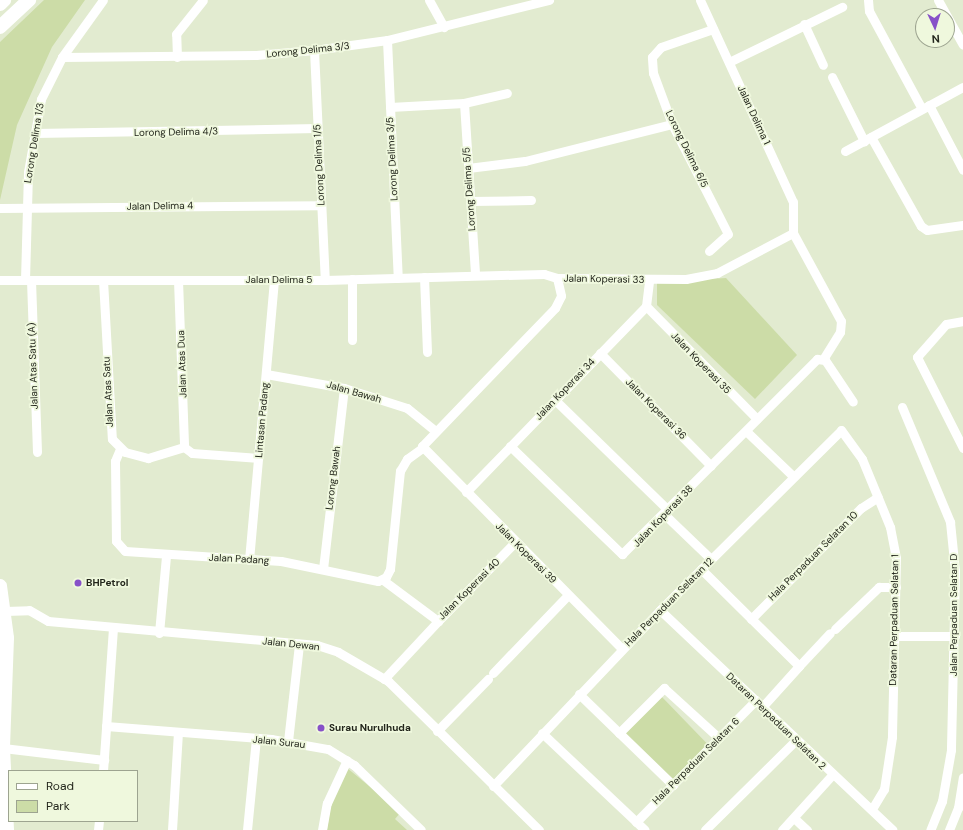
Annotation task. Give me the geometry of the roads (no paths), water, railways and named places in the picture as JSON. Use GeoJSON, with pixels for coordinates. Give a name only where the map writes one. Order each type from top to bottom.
{"type":"FeatureCollection","features":[{"type":"Feature","properties":{"kind":"main road"},"geometry":{"type":"LineString","coordinates":[[0,4],[4,0]]}},
{"type":"Feature","properties":{"kind":"main road"},"geometry":{"type":"LineString","coordinates":[[0,27],[29,0]]}},
{"type":"Feature","properties":{"kind":"main road"},"geometry":{"type":"LineString","coordinates":[[0,586],[5,611],[7,682],[3,748],[7,830]]}},
{"type":"Feature","properties":{"kind":"street","name":"Lorong Delima 1/3"},"geometry":{"type":"LineString","coordinates":[[28,280],[26,208],[35,132],[41,99],[62,57],[103,0]]}},
{"type":"Feature","properties":{"kind":"street"},"geometry":{"type":"LineString","coordinates":[[177,57],[176,34],[203,0]]}},
{"type":"Feature","properties":{"kind":"street"},"geometry":{"type":"LineString","coordinates":[[429,0],[444,27]]}},
{"type":"Feature","properties":{"kind":"street","name":"Lorong Delima 3/3"},"geometry":{"type":"LineString","coordinates":[[62,57],[177,57],[314,50],[387,40],[550,0]]}},
{"type":"Feature","properties":{"kind":"street","name":"Jalan Delima 1"},"geometry":{"type":"LineString","coordinates":[[700,0],[793,202],[793,233]]}},
{"type":"Feature","properties":{"kind":"street"},"geometry":{"type":"LineString","coordinates":[[868,0],[869,11],[963,168]]}},
{"type":"Feature","properties":{"kind":"street"},"geometry":{"type":"LineString","coordinates":[[938,0],[963,45]]}},
{"type":"Feature","properties":{"kind":"street"},"geometry":{"type":"LineString","coordinates":[[729,62],[804,24],[842,7]]}},
{"type":"Feature","properties":{"kind":"street"},"geometry":{"type":"LineString","coordinates":[[804,24],[823,65]]}},
{"type":"Feature","properties":{"kind":"street","name":"Lorong Delima 6/5"},"geometry":{"type":"LineString","coordinates":[[709,251],[728,234],[672,124],[654,73],[653,53],[713,28]]}},
{"type":"Feature","properties":{"kind":"street","name":"Lorong Delima 3/5"},"geometry":{"type":"LineString","coordinates":[[387,40],[398,278]]}},
{"type":"Feature","properties":{"kind":"street","name":"Lorong Delima 1/5"},"geometry":{"type":"LineString","coordinates":[[314,50],[325,280]]}},
{"type":"Feature","properties":{"kind":"street"},"geometry":{"type":"LineString","coordinates":[[832,77],[921,226],[927,230],[963,225]]}},
{"type":"Feature","properties":{"kind":"street"},"geometry":{"type":"LineString","coordinates":[[845,151],[963,87]]}},
{"type":"Feature","properties":{"kind":"street"},"geometry":{"type":"LineString","coordinates":[[390,108],[464,103],[507,93]]}},
{"type":"Feature","properties":{"kind":"street","name":"Lorong Delima 5/5"},"geometry":{"type":"LineString","coordinates":[[464,103],[474,275]]}},
{"type":"Feature","properties":{"kind":"street"},"geometry":{"type":"LineString","coordinates":[[468,168],[525,161],[672,124]]}},
{"type":"Feature","properties":{"kind":"street","name":"Lorong Delima 4/3"},"geometry":{"type":"LineString","coordinates":[[35,132],[317,128]]}},
{"type":"Feature","properties":{"kind":"street"},"geometry":{"type":"LineString","coordinates":[[470,201],[531,200]]}},
{"type":"Feature","properties":{"kind":"street","name":"Jalan Delima 4"},"geometry":{"type":"LineString","coordinates":[[0,208],[321,205]]}},
{"type":"Feature","properties":{"kind":"street"},"geometry":{"type":"LineString","coordinates":[[793,233],[841,321],[840,332],[824,358],[853,402]]}},
{"type":"Feature","properties":{"kind":"street","name":"Jalan Koperasi 33"},"geometry":{"type":"LineString","coordinates":[[383,580],[390,569],[400,471],[407,459],[422,448],[434,430],[556,308],[561,296],[558,278],[649,280],[710,276],[793,233]]}},
{"type":"Feature","properties":{"kind":"street","name":"Jalan Delima 5"},"geometry":{"type":"LineString","coordinates":[[0,280],[325,280],[544,274],[558,278]]}},
{"type":"Feature","properties":{"kind":"street"},"geometry":{"type":"LineString","coordinates":[[424,277],[427,352]]}},
{"type":"Feature","properties":{"kind":"street"},"geometry":{"type":"LineString","coordinates":[[352,279],[352,340]]}},
{"type":"Feature","properties":{"kind":"street","name":"Jalan Atas Satu (A)"},"geometry":{"type":"LineString","coordinates":[[28,280],[37,452]]}},
{"type":"Feature","properties":{"kind":"street","name":"Jalan Atas Satu"},"geometry":{"type":"LineString","coordinates":[[103,280],[110,434],[120,449]]}},
{"type":"Feature","properties":{"kind":"street","name":"Jalan Atas Dua"},"geometry":{"type":"LineString","coordinates":[[178,280],[184,447]]}},
{"type":"Feature","properties":{"kind":"street","name":"Lintasan Padang"},"geometry":{"type":"LineString","coordinates":[[249,560],[274,280]]}},
{"type":"Feature","properties":{"kind":"street"},"geometry":{"type":"LineString","coordinates":[[646,306],[649,280]]}},
{"type":"Feature","properties":{"kind":"street","name":"Jalan Koperasi 34"},"geometry":{"type":"LineString","coordinates":[[466,492],[646,306]]}},
{"type":"Feature","properties":{"kind":"street","name":"Jalan Koperasi 35"},"geometry":{"type":"LineString","coordinates":[[646,306],[757,420]]}},
{"type":"Feature","properties":{"kind":"street"},"geometry":{"type":"LineString","coordinates":[[963,321],[946,324],[919,352],[917,360],[963,448]]}},
{"type":"Feature","properties":{"kind":"street","name":"Jalan Koperasi 36"},"geometry":{"type":"LineString","coordinates":[[600,353],[711,466]]}},
{"type":"Feature","properties":{"kind":"street","name":"Jalan Koperasi 38"},"geometry":{"type":"LineString","coordinates":[[510,446],[620,554],[626,553],[817,359],[824,358]]}},
{"type":"Feature","properties":{"kind":"street","name":"Jalan Bawah"},"geometry":{"type":"LineString","coordinates":[[266,374],[344,388],[407,408],[434,430]]}},
{"type":"Feature","properties":{"kind":"street","name":"Lorong Bawah"},"geometry":{"type":"LineString","coordinates":[[323,569],[344,388]]}},
{"type":"Feature","properties":{"kind":"street"},"geometry":{"type":"LineString","coordinates":[[555,400],[711,559]]}},
{"type":"Feature","properties":{"kind":"street","name":"Jalan Perpaduan Selatan D"},"geometry":{"type":"LineString","coordinates":[[902,407],[950,522],[955,571],[955,636],[949,762],[942,801],[930,830]]}},
{"type":"Feature","properties":{"kind":"street","name":"Hala Perpaduan Selatan 12"},"geometry":{"type":"LineString","coordinates":[[493,786],[660,610],[841,430],[849,438]]}},
{"type":"Feature","properties":{"kind":"street"},"geometry":{"type":"LineString","coordinates":[[746,431],[794,477]]}},
{"type":"Feature","properties":{"kind":"street","name":"Dataran Perpaduan Selatan 1"},"geometry":{"type":"LineString","coordinates":[[849,438],[878,497],[894,542],[896,587],[892,737],[884,789],[872,809]]}},
{"type":"Feature","properties":{"kind":"street"},"geometry":{"type":"LineString","coordinates":[[120,449],[148,458],[184,447],[192,453],[258,458]]}},
{"type":"Feature","properties":{"kind":"street","name":"Jalan Koperasi 39"},"geometry":{"type":"LineString","coordinates":[[422,448],[622,649]]}},
{"type":"Feature","properties":{"kind":"street","name":"Jalan Padang"},"geometry":{"type":"LineString","coordinates":[[120,449],[115,461],[116,522],[120,548],[166,556],[249,560],[323,569],[383,580]]}},
{"type":"Feature","properties":{"kind":"street","name":"Hala Perpaduan Selatan 10"},"geometry":{"type":"LineString","coordinates":[[751,619],[862,508],[878,497]]}},
{"type":"Feature","properties":{"kind":"street","name":"Jalan Koperasi 40"},"geometry":{"type":"LineString","coordinates":[[383,580],[438,621],[515,542]]}},
{"type":"Feature","properties":{"kind":"street"},"geometry":{"type":"LineString","coordinates":[[159,633],[166,556]]}},
{"type":"Feature","properties":{"kind":"street"},"geometry":{"type":"LineString","coordinates":[[701,569],[799,666]]}},
{"type":"Feature","properties":{"kind":"street","name":"Hala Perpaduan Selatan 6"},"geometry":{"type":"LineString","coordinates":[[636,822],[719,738],[760,703],[879,587],[896,587]]}},
{"type":"Feature","properties":{"kind":"street"},"geometry":{"type":"LineString","coordinates":[[437,731],[568,595]]}},
{"type":"Feature","properties":{"kind":"street","name":"Jalan Dewan"},"geometry":{"type":"LineString","coordinates":[[5,611],[26,609],[43,621],[159,633],[298,644],[338,652],[384,679],[539,830]]}},
{"type":"Feature","properties":{"kind":"street","name":"Dataran Perpaduan Selatan 2"},"geometry":{"type":"LineString","coordinates":[[660,610],[760,703],[832,776],[872,809],[893,830]]}},
{"type":"Feature","properties":{"kind":"street"},"geometry":{"type":"LineString","coordinates":[[384,679],[438,621]]}},
{"type":"Feature","properties":{"kind":"street"},"geometry":{"type":"LineString","coordinates":[[103,770],[113,628]]}},
{"type":"Feature","properties":{"kind":"street"},"geometry":{"type":"LineString","coordinates":[[895,636],[955,636]]}},
{"type":"Feature","properties":{"kind":"street"},"geometry":{"type":"LineString","coordinates":[[288,741],[298,644]]}},
{"type":"Feature","properties":{"kind":"street"},"geometry":{"type":"LineString","coordinates":[[619,733],[664,688],[719,738]]}},
{"type":"Feature","properties":{"kind":"street"},"geometry":{"type":"LineString","coordinates":[[579,694],[673,785]]}},
{"type":"Feature","properties":{"kind":"street","name":"Jalan Surau"},"geometry":{"type":"LineString","coordinates":[[106,726],[288,741],[328,749],[347,760],[421,830]]}},
{"type":"Feature","properties":{"kind":"street"},"geometry":{"type":"LineString","coordinates":[[172,830],[178,732]]}},
{"type":"Feature","properties":{"kind":"street"},"geometry":{"type":"LineString","coordinates":[[542,733],[645,830]]}},
{"type":"Feature","properties":{"kind":"street"},"geometry":{"type":"LineString","coordinates":[[247,830],[256,738]]}},
{"type":"Feature","properties":{"kind":"street"},"geometry":{"type":"LineString","coordinates":[[705,830],[796,740]]}},
{"type":"Feature","properties":{"kind":"street"},"geometry":{"type":"LineString","coordinates":[[3,748],[104,760]]}},
{"type":"Feature","properties":{"kind":"street"},"geometry":{"type":"LineString","coordinates":[[322,830],[327,803],[347,760]]}},
{"type":"Feature","properties":{"kind":"street"},"geometry":{"type":"LineString","coordinates":[[782,830],[832,776]]}},
{"type":"Feature","properties":{"kind":"street"},"geometry":{"type":"LineString","coordinates":[[949,830],[960,809],[963,777]]}},
{"type":"Feature","properties":{"kind":"street"},"geometry":{"type":"LineString","coordinates":[[794,818],[807,830]]}},
{"type":"Feature","properties":{"kind":"place","name":"BHPetrol"},"geometry":{"type":"Point","coordinates":[78,583]}},
{"type":"Feature","properties":{"kind":"place","name":"Surau Nurulhuda"},"geometry":{"type":"Point","coordinates":[321,728]}}]}
